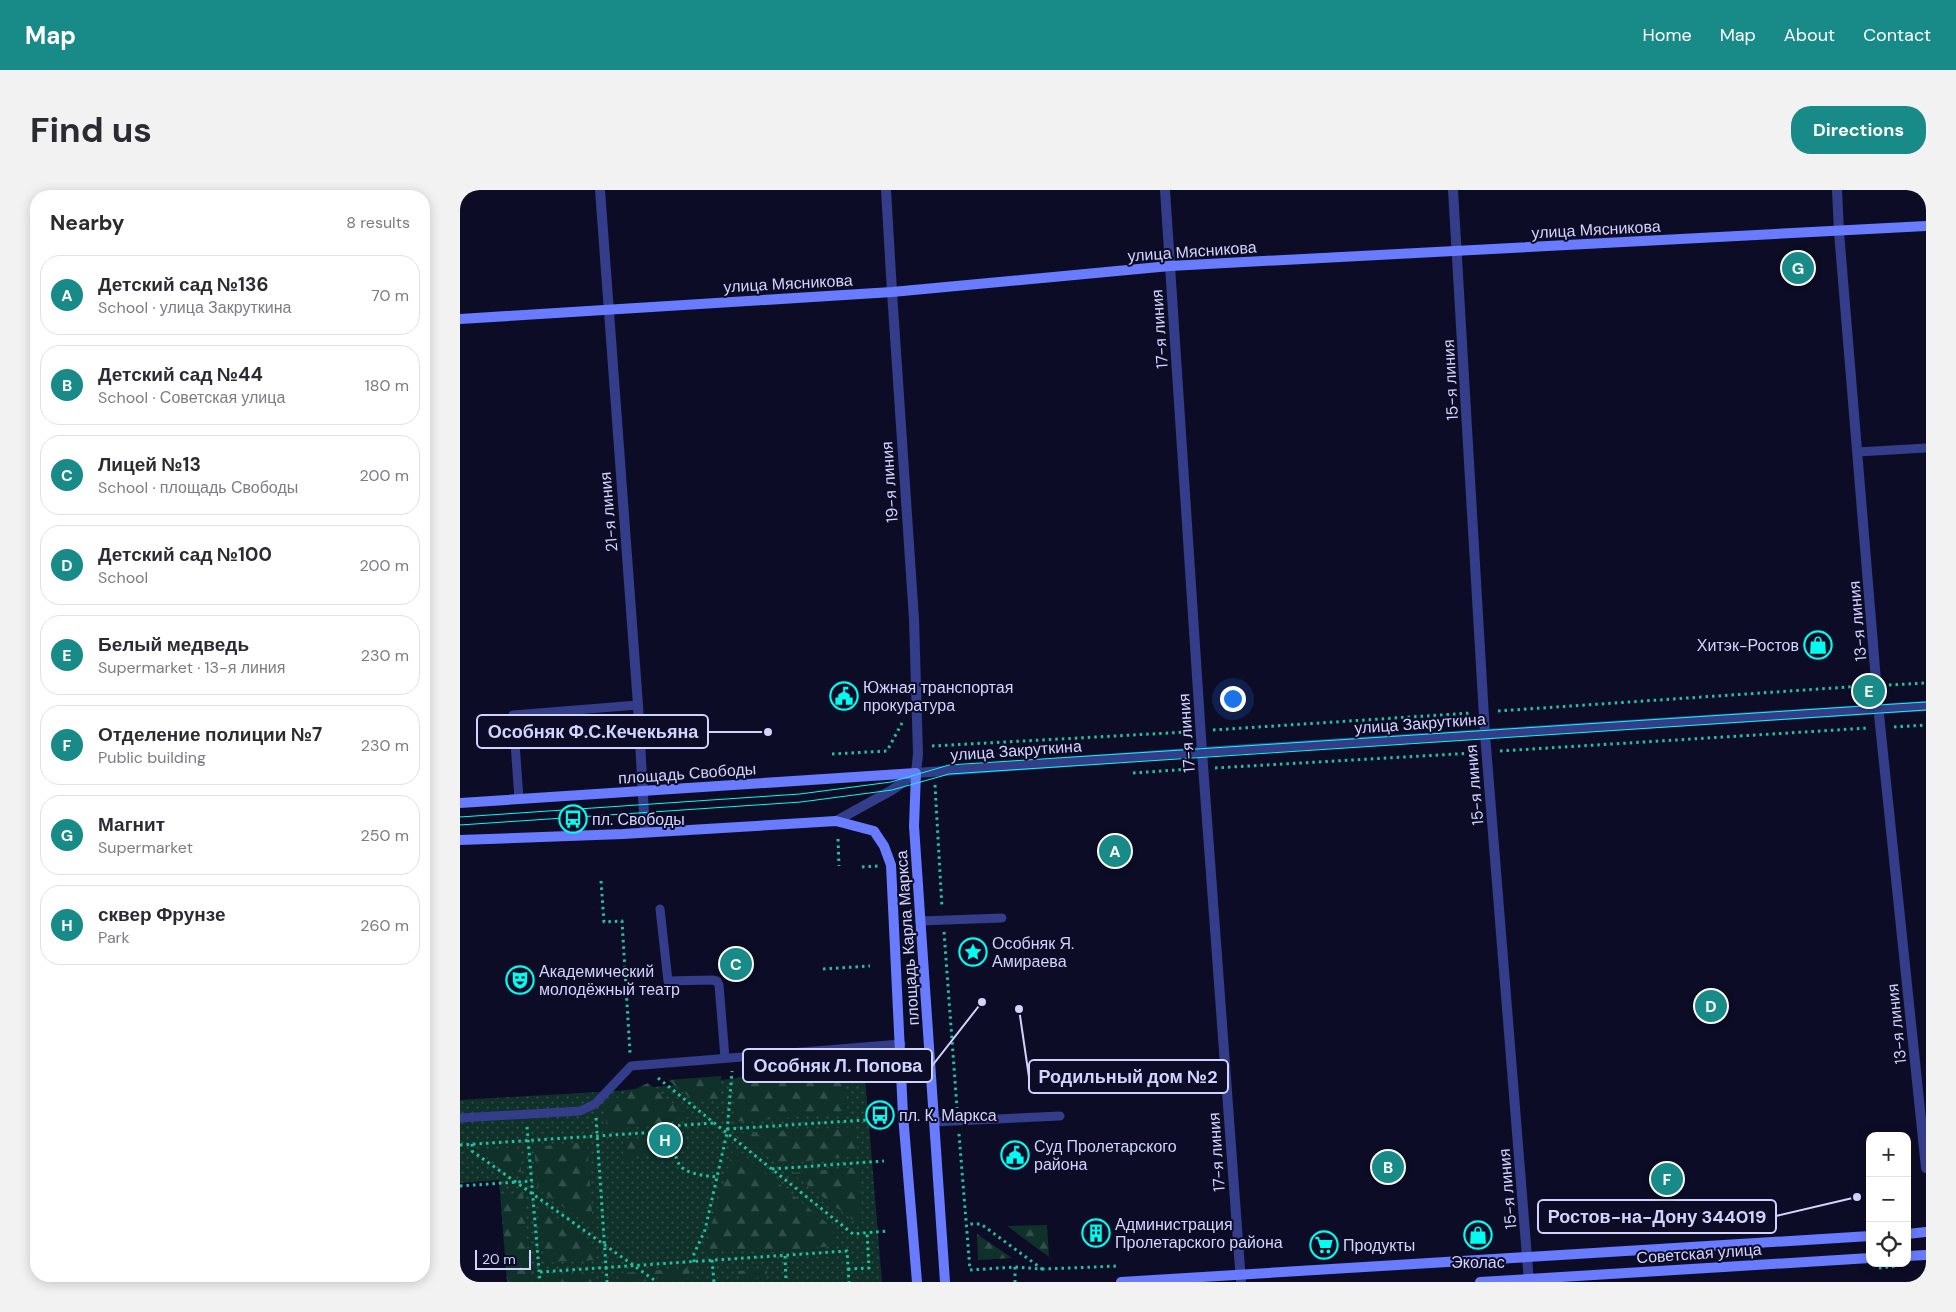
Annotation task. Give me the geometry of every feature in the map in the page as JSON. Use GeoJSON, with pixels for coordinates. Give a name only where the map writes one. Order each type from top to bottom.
{"type":"FeatureCollection","features":[{"type":"Feature","properties":{"kind":"main road","name":"улица Мясникова"},"geometry":{"type":"LineString","coordinates":[[460,319],[892,292],[1170,266],[1926,226]]}},
{"type":"Feature","properties":{"kind":"main road","name":"площадь Свободы"},"geometry":{"type":"LineString","coordinates":[[460,803],[916,772]]}},
{"type":"Feature","properties":{"kind":"main road","name":"площадь Карла Маркса"},"geometry":{"type":"LineString","coordinates":[[916,772],[914,826],[945,1282]]}},
{"type":"Feature","properties":{"kind":"main road","name":"площадь Карла Маркса"},"geometry":{"type":"LineString","coordinates":[[836,821],[874,831],[884,846],[890,865],[904,1124],[917,1282]]}},
{"type":"Feature","properties":{"kind":"main road"},"geometry":{"type":"LineString","coordinates":[[460,840],[836,821]]}},
{"type":"Feature","properties":{"kind":"main road"},"geometry":{"type":"LineString","coordinates":[[1911,1234],[1926,1232]]}},
{"type":"Feature","properties":{"kind":"main road","name":"Советская улица"},"geometry":{"type":"LineString","coordinates":[[1121,1282],[1241,1278],[1527,1257],[1866,1236]]}},
{"type":"Feature","properties":{"kind":"main road"},"geometry":{"type":"LineString","coordinates":[[1911,1256],[1926,1254]]}},
{"type":"Feature","properties":{"kind":"main road","name":"Советская улица"},"geometry":{"type":"LineString","coordinates":[[1480,1282],[1866,1258]]}},
{"type":"Feature","properties":{"kind":"street","name":"21-я линия"},"geometry":{"type":"LineString","coordinates":[[600,190],[607,309],[638,705],[645,832]]}},
{"type":"Feature","properties":{"kind":"street","name":"19-я линия"},"geometry":{"type":"LineString","coordinates":[[886,190],[914,619],[917,718],[916,772]]}},
{"type":"Feature","properties":{"kind":"street","name":"17-я линия"},"geometry":{"type":"LineString","coordinates":[[1165,190],[1203,768],[1241,1278]]}},
{"type":"Feature","properties":{"kind":"street","name":"15-я линия"},"geometry":{"type":"LineString","coordinates":[[1453,190],[1485,734],[1527,1257]]}},
{"type":"Feature","properties":{"kind":"street","name":"13-я линия"},"geometry":{"type":"LineString","coordinates":[[1837,190],[1878,709],[1926,1168]]}},
{"type":"Feature","properties":{"kind":"street","name":"улица Закруткина"},"geometry":{"type":"LineString","coordinates":[[916,772],[1926,706]]}},
{"type":"Feature","properties":{"kind":"street"},"geometry":{"type":"LineString","coordinates":[[836,821],[892,790],[916,772]]}},
{"type":"Feature","properties":{"kind":"street"},"geometry":{"type":"LineString","coordinates":[[1527,1257],[1529,1280]]}},
{"type":"Feature","properties":{"kind":"lane"},"geometry":{"type":"LineString","coordinates":[[1858,452],[1926,448]]}},
{"type":"Feature","properties":{"kind":"lane"},"geometry":{"type":"LineString","coordinates":[[519,799],[513,715],[638,705]]}},
{"type":"Feature","properties":{"kind":"lane"},"geometry":{"type":"LineString","coordinates":[[660,909],[668,981],[717,981],[729,1058]]}},
{"type":"Feature","properties":{"kind":"lane"},"geometry":{"type":"LineString","coordinates":[[920,921],[1002,918]]}},
{"type":"Feature","properties":{"kind":"lane"},"geometry":{"type":"LineString","coordinates":[[460,1118],[580,1111],[596,1104],[631,1066],[901,1044]]}},
{"type":"Feature","properties":{"kind":"lane"},"geometry":{"type":"LineString","coordinates":[[1164,1082],[1226,1077]]}},
{"type":"Feature","properties":{"kind":"lane"},"geometry":{"type":"LineString","coordinates":[[934,1122],[1060,1116]]}},
{"type":"Feature","properties":{"kind":"path"},"geometry":{"type":"LineString","coordinates":[[932,746],[1201,731],[1926,683]]}},
{"type":"Feature","properties":{"kind":"path"},"geometry":{"type":"LineString","coordinates":[[832,754],[887,751],[904,720],[917,718]]}},
{"type":"Feature","properties":{"kind":"path"},"geometry":{"type":"LineString","coordinates":[[1124,774],[1926,725]]}},
{"type":"Feature","properties":{"kind":"path"},"geometry":{"type":"LineString","coordinates":[[934,771],[943,920],[970,1270],[1015,1267],[1042,1269],[981,1224],[967,1224]]}},
{"type":"Feature","properties":{"kind":"path"},"geometry":{"type":"LineString","coordinates":[[935,787],[945,786]]}},
{"type":"Feature","properties":{"kind":"path"},"geometry":{"type":"LineString","coordinates":[[838,839],[839,866]]}},
{"type":"Feature","properties":{"kind":"path"},"geometry":{"type":"LineString","coordinates":[[862,867],[879,866]]}},
{"type":"Feature","properties":{"kind":"path"},"geometry":{"type":"LineString","coordinates":[[601,881],[604,922],[622,921],[631,1066]]}},
{"type":"Feature","properties":{"kind":"path"},"geometry":{"type":"LineString","coordinates":[[823,969],[870,966]]}},
{"type":"Feature","properties":{"kind":"path"},"geometry":{"type":"LineString","coordinates":[[694,1262],[694,1254],[705,1230],[727,1131],[729,1058]]}},
{"type":"Feature","properties":{"kind":"path"},"geometry":{"type":"LineString","coordinates":[[642,1065],[714,1123],[727,1131],[853,1234],[887,1230]]}},
{"type":"Feature","properties":{"kind":"path"},"geometry":{"type":"LineString","coordinates":[[596,1104],[607,1282]]}},
{"type":"Feature","properties":{"kind":"path"},"geometry":{"type":"LineString","coordinates":[[526,1114],[540,1282]]}},
{"type":"Feature","properties":{"kind":"path"},"geometry":{"type":"LineString","coordinates":[[727,1131],[881,1119]]}},
{"type":"Feature","properties":{"kind":"path"},"geometry":{"type":"LineString","coordinates":[[714,1123],[672,1126],[675,1160],[685,1170],[698,1175],[717,1177]]}},
{"type":"Feature","properties":{"kind":"path"},"geometry":{"type":"LineString","coordinates":[[460,1145],[673,1131]]}},
{"type":"Feature","properties":{"kind":"path"},"geometry":{"type":"LineString","coordinates":[[472,1144],[472,1151],[657,1282]]}},
{"type":"Feature","properties":{"kind":"path"},"geometry":{"type":"LineString","coordinates":[[772,1169],[884,1161]]}},
{"type":"Feature","properties":{"kind":"path"},"geometry":{"type":"LineString","coordinates":[[460,1186],[532,1182]]}},
{"type":"Feature","properties":{"kind":"path"},"geometry":{"type":"LineString","coordinates":[[848,1269],[869,1268],[867,1232]]}},
{"type":"Feature","properties":{"kind":"path"},"geometry":{"type":"LineString","coordinates":[[540,1272],[847,1251],[849,1282]]}},
{"type":"Feature","properties":{"kind":"path"},"geometry":{"type":"LineString","coordinates":[[784,1256],[786,1282]]}},
{"type":"Feature","properties":{"kind":"path"},"geometry":{"type":"LineString","coordinates":[[712,1260],[714,1282]]}},
{"type":"Feature","properties":{"kind":"path"},"geometry":{"type":"LineString","coordinates":[[1015,1267],[1015,1282]]}},
{"type":"Feature","properties":{"kind":"green space"},"geometry":{"type":"Polygon","coordinates":[[[864,1065],[882,1282],[507,1282],[499,1180],[460,1183],[460,1100],[616,1091],[864,1065]]]}},
{"type":"Feature","properties":{"kind":"green space"},"geometry":{"type":"Polygon","coordinates":[[[844,1068],[848,1113],[732,1122],[738,1077],[844,1068]]]}},
{"type":"Feature","properties":{"kind":"green space"},"geometry":{"type":"Polygon","coordinates":[[[721,1076],[720,1100],[695,1102],[668,1080],[721,1076]]]}},
{"type":"Feature","properties":{"kind":"green space"},"geometry":{"type":"Polygon","coordinates":[[[648,1083],[689,1117],[665,1120],[665,1124],[607,1130],[605,1111],[601,1109],[619,1097],[648,1083]]]}},
{"type":"Feature","properties":{"kind":"green space"},"geometry":{"type":"Polygon","coordinates":[[[856,1127],[858,1156],[777,1164],[738,1133],[856,1127]]]}},
{"type":"Feature","properties":{"kind":"green space"},"geometry":{"type":"Polygon","coordinates":[[[669,1137],[670,1152],[637,1156],[626,1164],[623,1155],[623,1140],[669,1137]]]}},
{"type":"Feature","properties":{"kind":"green space"},"geometry":{"type":"Polygon","coordinates":[[[587,1142],[593,1228],[538,1189],[534,1147],[587,1142]]]}},
{"type":"Feature","properties":{"kind":"green space"},"geometry":{"type":"Polygon","coordinates":[[[519,1147],[521,1172],[510,1173],[480,1152],[480,1150],[519,1147]]]}},
{"type":"Feature","properties":{"kind":"green space"},"geometry":{"type":"Polygon","coordinates":[[[734,1147],[833,1228],[833,1246],[760,1253],[760,1248],[704,1252],[734,1147]]]}},
{"type":"Feature","properties":{"kind":"green space"},"geometry":{"type":"Polygon","coordinates":[[[859,1167],[862,1227],[792,1173],[859,1167]]]}},
{"type":"Feature","properties":{"kind":"green space"},"geometry":{"type":"Polygon","coordinates":[[[523,1193],[530,1282],[508,1282],[501,1195],[523,1193]]]}},
{"type":"Feature","properties":{"kind":"green space"},"geometry":{"type":"Polygon","coordinates":[[[540,1206],[593,1244],[594,1260],[544,1263],[540,1206]]]}},
{"type":"Feature","properties":{"kind":"green space"},"geometry":{"type":"Polygon","coordinates":[[[1047,1225],[1049,1257],[1007,1226],[1047,1225]]]}},
{"type":"Feature","properties":{"kind":"green space"},"geometry":{"type":"Polygon","coordinates":[[[977,1234],[1012,1258],[978,1260],[977,1234]]]}},
{"type":"Feature","properties":{"kind":"green space"},"geometry":{"type":"Polygon","coordinates":[[[689,1268],[690,1278],[662,1280],[648,1271],[689,1268]]]}},
{"type":"Feature","properties":{"kind":"green space"},"geometry":{"type":"Polygon","coordinates":[[[767,1270],[767,1277],[739,1279],[738,1271],[767,1270]]]}},
{"type":"Feature","properties":{"kind":"green space"},"geometry":{"type":"Polygon","coordinates":[[[639,1272],[652,1281],[619,1282],[618,1273],[639,1272]]]}},
{"type":"Feature","properties":{"kind":"green space"},"geometry":{"type":"Polygon","coordinates":[[[595,1274],[595,1282],[549,1282],[545,1277],[595,1274]]]}},
{"type":"Feature","properties":{"kind":"tram line"},"geometry":{"type":"LineString","coordinates":[[460,817],[800,794],[891,782],[949,765],[1926,702]]}},
{"type":"Feature","properties":{"kind":"tram line"},"geometry":{"type":"LineString","coordinates":[[460,825],[801,802],[892,790],[949,774],[1926,710]]}},
{"type":"Feature","properties":{"kind":"place","name":"Магнит"},"geometry":{"type":"Point","coordinates":[1798,268]}},
{"type":"Feature","properties":{"kind":"place","name":"Хитэк-Ростов"},"geometry":{"type":"Point","coordinates":[1818,645]}},
{"type":"Feature","properties":{"kind":"place","name":"Белый медведь"},"geometry":{"type":"Point","coordinates":[1869,691]}},
{"type":"Feature","properties":{"kind":"place","name":"Южная транспортая прокуратура"},"geometry":{"type":"Point","coordinates":[844,696]}},
{"type":"Feature","properties":{"kind":"place","name":"Особняк Ф.С.Кечекьяна"},"geometry":{"type":"Point","coordinates":[768,732]}},
{"type":"Feature","properties":{"kind":"place","name":"пл. Свободы"},"geometry":{"type":"Point","coordinates":[573,819]}},
{"type":"Feature","properties":{"kind":"place","name":"Детский сад №136"},"geometry":{"type":"Point","coordinates":[1115,851]}},
{"type":"Feature","properties":{"kind":"place","name":"Особняк Я. Амираева"},"geometry":{"type":"Point","coordinates":[973,952]}},
{"type":"Feature","properties":{"kind":"place","name":"Лицей №13"},"geometry":{"type":"Point","coordinates":[736,964]}},
{"type":"Feature","properties":{"kind":"place","name":"Академический молодёжный театр"},"geometry":{"type":"Point","coordinates":[520,980]}},
{"type":"Feature","properties":{"kind":"place","name":"Особняк Л. Попова"},"geometry":{"type":"Point","coordinates":[982,1002]}},
{"type":"Feature","properties":{"kind":"place","name":"Детский сад №100"},"geometry":{"type":"Point","coordinates":[1711,1006]}},
{"type":"Feature","properties":{"kind":"place","name":"Родильный дом №2"},"geometry":{"type":"Point","coordinates":[1019,1009]}},
{"type":"Feature","properties":{"kind":"place","name":"пл. К. Маркса"},"geometry":{"type":"Point","coordinates":[880,1115]}},
{"type":"Feature","properties":{"kind":"place","name":"сквер Фрунзе"},"geometry":{"type":"Point","coordinates":[665,1140]}},
{"type":"Feature","properties":{"kind":"place","name":"Суд Пролетарского района"},"geometry":{"type":"Point","coordinates":[1015,1155]}},
{"type":"Feature","properties":{"kind":"place","name":"Детский сад №44"},"geometry":{"type":"Point","coordinates":[1388,1167]}},
{"type":"Feature","properties":{"kind":"place","name":"Отделение полиции №7"},"geometry":{"type":"Point","coordinates":[1667,1179]}},
{"type":"Feature","properties":{"kind":"place","name":"Ростов-на-Дону 344019"},"geometry":{"type":"Point","coordinates":[1857,1197]}},
{"type":"Feature","properties":{"kind":"place","name":"Администрация Пролетарского района"},"geometry":{"type":"Point","coordinates":[1096,1233]}},
{"type":"Feature","properties":{"kind":"place","name":"Эколас"},"geometry":{"type":"Point","coordinates":[1478,1235]}},
{"type":"Feature","properties":{"kind":"place","name":"Продукты"},"geometry":{"type":"Point","coordinates":[1324,1245]}}]}
